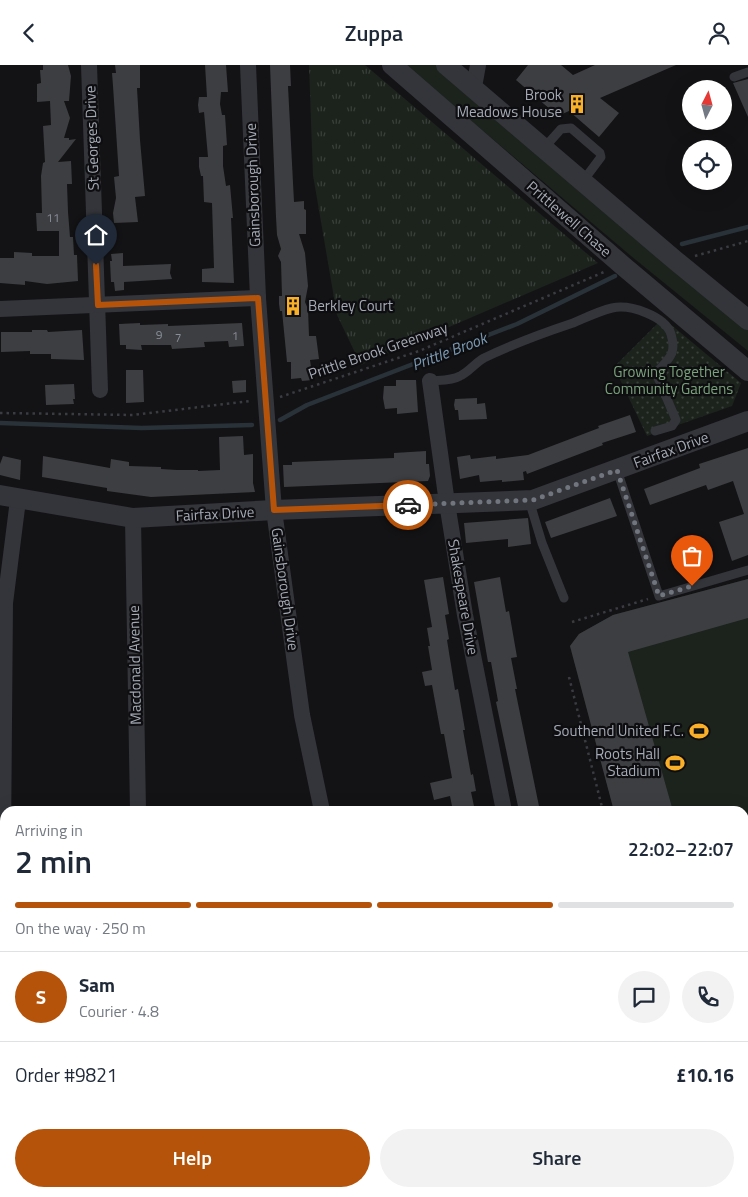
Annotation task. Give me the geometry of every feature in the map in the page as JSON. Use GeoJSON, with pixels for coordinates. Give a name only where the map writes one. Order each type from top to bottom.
{"type":"FeatureCollection","features":[{"type":"Feature","properties":{"kind":"street","name":"St Georges Drive"},"geometry":{"type":"LineString","coordinates":[[89,65],[100,390]]}},
{"type":"Feature","properties":{"kind":"street","name":"Gainsborough Drive"},"geometry":{"type":"LineString","coordinates":[[248,65],[258,298],[274,510],[302,715],[321,806]]}},
{"type":"Feature","properties":{"kind":"street","name":"Prittlewell Chase"},"geometry":{"type":"LineString","coordinates":[[392,65],[622,265],[748,371]]}},
{"type":"Feature","properties":{"kind":"street"},"geometry":{"type":"LineString","coordinates":[[446,65],[748,320]]}},
{"type":"Feature","properties":{"kind":"street"},"geometry":{"type":"LineString","coordinates":[[474,87],[478,65]]}},
{"type":"Feature","properties":{"kind":"street"},"geometry":{"type":"LineString","coordinates":[[0,309],[258,298]]}},
{"type":"Feature","properties":{"kind":"street","name":"Shakespeare Drive"},"geometry":{"type":"LineString","coordinates":[[430,381],[465,615],[503,806]]}},
{"type":"Feature","properties":{"kind":"street","name":"Fairfax Drive"},"geometry":{"type":"LineString","coordinates":[[9,498],[132,518],[274,510],[533,500],[748,421]]}},
{"type":"Feature","properties":{"kind":"street"},"geometry":{"type":"LineString","coordinates":[[3,806],[5,603],[9,498]]}},
{"type":"Feature","properties":{"kind":"street","name":"Macdonald Avenue"},"geometry":{"type":"LineString","coordinates":[[132,518],[138,806]]}},
{"type":"Feature","properties":{"kind":"lane"},"geometry":{"type":"LineString","coordinates":[[734,77],[748,72]]}},
{"type":"Feature","properties":{"kind":"lane"},"geometry":{"type":"LineString","coordinates":[[544,148],[561,129],[571,128],[600,153],[601,157],[583,181]]}},
{"type":"Feature","properties":{"kind":"lane"},"geometry":{"type":"LineString","coordinates":[[430,381],[449,380],[460,376],[482,359],[550,330],[613,308],[628,308],[644,312],[665,323],[669,329],[674,348],[672,356],[656,373],[676,419],[672,426],[655,431]]}},
{"type":"Feature","properties":{"kind":"lane"},"geometry":{"type":"LineString","coordinates":[[617,470],[659,596],[748,570]]}},
{"type":"Feature","properties":{"kind":"lane"},"geometry":{"type":"LineString","coordinates":[[529,499],[542,543],[564,598]]}},
{"type":"Feature","properties":{"kind":"path"},"geometry":{"type":"LineString","coordinates":[[676,261],[748,241]]}},
{"type":"Feature","properties":{"kind":"path","name":"Prittle Brook Greenway"},"geometry":{"type":"LineString","coordinates":[[0,413],[133,415],[275,399],[419,351],[622,265]]}},
{"type":"Feature","properties":{"kind":"path"},"geometry":{"type":"LineString","coordinates":[[572,621],[659,596]]}},
{"type":"Feature","properties":{"kind":"path"},"geometry":{"type":"LineString","coordinates":[[570,677],[602,806]]}},
{"type":"Feature","properties":{"kind":"green space"},"geometry":{"type":"Polygon","coordinates":[[[309,65],[365,65],[598,263],[361,365],[337,315],[313,175],[309,65]]]}},
{"type":"Feature","properties":{"kind":"green space"},"geometry":{"type":"Polygon","coordinates":[[[405,65],[440,65],[748,328],[748,351],[631,256],[405,65]]]}},
{"type":"Feature","properties":{"kind":"green space","name":"Growing Together Community Gardens"},"geometry":{"type":"Polygon","coordinates":[[[663,318],[741,383],[732,406],[647,436],[614,367],[663,318]]]}},
{"type":"Feature","properties":{"kind":"green space","name":"Roots Hall Stadium"},"geometry":{"type":"Polygon","coordinates":[[[748,579],[748,806],[613,806],[570,646],[579,634],[613,615],[748,579]]]}},
{"type":"Feature","properties":{"kind":"building"},"geometry":{"type":"Polygon","coordinates":[[[43,65],[68,65],[71,76],[69,101],[64,101],[70,118],[64,138],[69,138],[69,140],[76,139],[58,162],[71,161],[72,184],[67,184],[68,212],[70,237],[73,237],[74,255],[77,255],[78,281],[47,284],[25,281],[25,285],[0,283],[0,258],[14,258],[14,252],[32,253],[32,256],[59,256],[59,231],[37,231],[36,213],[42,213],[41,176],[43,163],[45,162],[43,126],[51,125],[50,101],[37,102],[37,84],[41,83],[40,70],[43,70],[43,65]]]}},
{"type":"Feature","properties":{"kind":"building"},"geometry":{"type":"Polygon","coordinates":[[[115,65],[140,65],[140,88],[137,88],[145,196],[135,197],[138,222],[114,223],[113,213],[116,198],[114,177],[119,176],[112,73],[116,73],[115,65]]]}},
{"type":"Feature","properties":{"kind":"building"},"geometry":{"type":"Polygon","coordinates":[[[205,65],[226,65],[228,92],[221,92],[220,104],[222,115],[225,115],[227,145],[223,146],[223,166],[226,186],[230,185],[233,218],[231,218],[234,283],[202,282],[202,269],[214,268],[212,203],[204,202],[203,176],[201,176],[199,167],[199,157],[208,157],[204,112],[199,113],[198,105],[199,97],[207,97],[205,65]]]}},
{"type":"Feature","properties":{"kind":"building"},"geometry":{"type":"Polygon","coordinates":[[[270,65],[290,65],[291,86],[288,86],[294,202],[304,201],[304,209],[306,210],[306,234],[299,234],[305,253],[308,286],[305,302],[308,309],[309,336],[316,336],[319,359],[310,360],[313,380],[291,379],[291,362],[287,362],[282,311],[280,311],[279,304],[279,296],[282,296],[281,262],[278,256],[281,249],[277,235],[270,65]]]}},
{"type":"Feature","properties":{"kind":"building","name":"Brook Meadows House"},"geometry":{"type":"Polygon","coordinates":[[[528,65],[561,65],[573,75],[595,65],[676,65],[600,98],[619,113],[599,137],[569,111],[558,116],[516,80],[528,65]]]}},
{"type":"Feature","properties":{"kind":"building"},"geometry":{"type":"Polygon","coordinates":[[[748,79],[748,117],[733,83],[748,79]]]}},
{"type":"Feature","properties":{"kind":"building"},"geometry":{"type":"Polygon","coordinates":[[[123,253],[123,266],[171,264],[170,273],[172,279],[124,282],[124,290],[115,291],[114,282],[111,282],[111,254],[123,253]]]}},
{"type":"Feature","properties":{"kind":"building"},"geometry":{"type":"Polygon","coordinates":[[[140,323],[140,325],[168,324],[168,326],[242,323],[244,346],[229,347],[228,341],[204,342],[205,347],[172,349],[171,345],[141,345],[142,350],[126,349],[126,345],[120,345],[119,324],[140,323]]]}},
{"type":"Feature","properties":{"kind":"building"},"geometry":{"type":"Polygon","coordinates":[[[32,330],[47,330],[48,332],[82,330],[84,360],[51,359],[51,354],[30,354],[30,351],[1,352],[1,332],[32,332],[32,330]]]}},
{"type":"Feature","properties":{"kind":"building"},"geometry":{"type":"Polygon","coordinates":[[[126,370],[143,370],[144,402],[126,403],[126,370]]]}},
{"type":"Feature","properties":{"kind":"building"},"geometry":{"type":"Polygon","coordinates":[[[246,380],[246,392],[233,393],[232,381],[246,380]]]}},
{"type":"Feature","properties":{"kind":"building"},"geometry":{"type":"Polygon","coordinates":[[[396,380],[416,380],[418,412],[397,414],[397,408],[385,409],[383,398],[384,386],[396,386],[396,380]]]}},
{"type":"Feature","properties":{"kind":"building"},"geometry":{"type":"Polygon","coordinates":[[[74,384],[74,404],[46,405],[45,385],[74,384]]]}},
{"type":"Feature","properties":{"kind":"building"},"geometry":{"type":"Polygon","coordinates":[[[477,398],[477,404],[485,403],[487,419],[459,420],[458,410],[455,410],[454,405],[455,399],[477,398]]]}},
{"type":"Feature","properties":{"kind":"building"},"geometry":{"type":"Polygon","coordinates":[[[630,415],[636,432],[602,443],[603,445],[527,474],[526,471],[523,472],[524,480],[480,482],[479,475],[460,479],[457,457],[470,455],[471,459],[496,456],[496,459],[528,455],[630,415]]]}},
{"type":"Feature","properties":{"kind":"building"},"geometry":{"type":"Polygon","coordinates":[[[243,436],[244,455],[253,454],[253,483],[255,492],[151,497],[107,491],[107,488],[42,477],[43,456],[110,468],[111,459],[129,462],[129,466],[198,471],[220,470],[219,437],[243,436]]]}},
{"type":"Feature","properties":{"kind":"building"},"geometry":{"type":"Polygon","coordinates":[[[748,448],[748,555],[732,561],[719,522],[744,514],[733,481],[708,490],[706,485],[650,505],[644,489],[700,468],[699,464],[748,448]]]}},
{"type":"Feature","properties":{"kind":"building"},"geometry":{"type":"Polygon","coordinates":[[[426,451],[426,464],[429,464],[430,476],[428,481],[284,487],[283,465],[292,465],[292,462],[394,458],[394,453],[426,451]]]}},
{"type":"Feature","properties":{"kind":"building"},"geometry":{"type":"Polygon","coordinates":[[[3,456],[21,460],[20,480],[0,475],[0,464],[3,456]]]}},
{"type":"Feature","properties":{"kind":"building"},"geometry":{"type":"Polygon","coordinates":[[[610,498],[617,516],[551,538],[545,522],[610,498]]]}},
{"type":"Feature","properties":{"kind":"building"},"geometry":{"type":"Polygon","coordinates":[[[528,518],[531,544],[508,547],[508,539],[466,543],[464,523],[528,518]]]}},
{"type":"Feature","properties":{"kind":"building"},"geometry":{"type":"Polygon","coordinates":[[[443,577],[449,614],[445,615],[449,639],[447,640],[455,690],[458,689],[471,775],[473,774],[476,791],[471,792],[474,806],[452,806],[450,796],[434,800],[430,783],[452,778],[444,734],[441,734],[432,685],[425,686],[422,672],[432,670],[427,628],[432,627],[424,580],[443,577]]]}},
{"type":"Feature","properties":{"kind":"building"},"geometry":{"type":"Polygon","coordinates":[[[500,577],[506,612],[509,611],[517,657],[511,658],[517,689],[515,689],[539,806],[518,806],[496,702],[498,701],[491,662],[488,662],[474,582],[500,577]]]}},
{"type":"Feature","properties":{"kind":"building"},"geometry":{"type":"Polygon","coordinates":[[[748,579],[748,618],[628,652],[672,806],[613,806],[570,646],[579,634],[613,615],[748,579]]]}},
{"type":"Feature","properties":{"kind":"waterway","name":"Prittle Brook"},"geometry":{"type":"LineString","coordinates":[[682,244],[748,227]]}},
{"type":"Feature","properties":{"kind":"waterway","name":"Prittle Brook"},"geometry":{"type":"LineString","coordinates":[[280,420],[307,405],[517,324],[615,276]]}},
{"type":"Feature","properties":{"kind":"waterway","name":"Prittle Brook"},"geometry":{"type":"LineString","coordinates":[[0,423],[142,428],[252,425]]}},
{"type":"Feature","properties":{"kind":"way so far"},"geometry":{"type":"LineString","coordinates":[[408,505],[533,500],[617,470],[659,596],[692,586]]}},
{"type":"Feature","properties":{"kind":"place","name":"Brook Meadows House"},"geometry":{"type":"Point","coordinates":[577,104]}},
{"type":"Feature","properties":{"kind":"place","name":"Berkley Court"},"geometry":{"type":"Point","coordinates":[293,306]}},
{"type":"Feature","properties":{"kind":"place","name":"Southend United F.C."},"geometry":{"type":"Point","coordinates":[699,731]}},
{"type":"Feature","properties":{"kind":"place","name":"Roots Hall Stadium"},"geometry":{"type":"Point","coordinates":[675,763]}},
{"type":"Feature","properties":{"kind":"route"},"geometry":{"type":"LineString","coordinates":[[96,265],[98,305],[258,298],[274,510],[408,505]]}}]}
